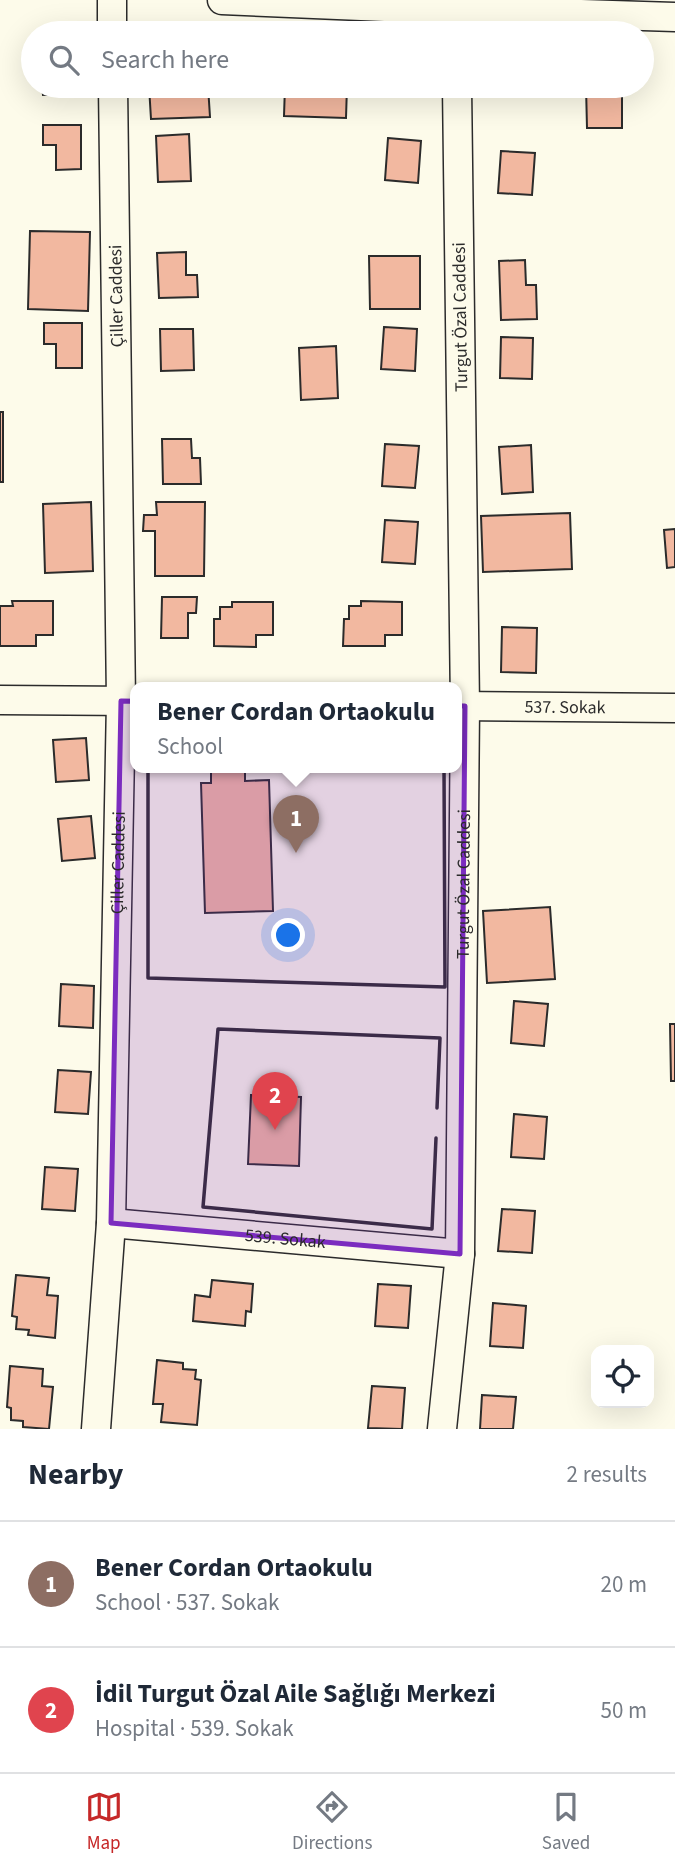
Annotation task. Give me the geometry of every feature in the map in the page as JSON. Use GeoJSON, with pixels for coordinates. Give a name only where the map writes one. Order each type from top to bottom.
{"type":"FeatureCollection","features":[{"type":"Feature","properties":{"kind":"street"},"geometry":{"type":"LineString","coordinates":[[112,0],[112,21]]}},
{"type":"Feature","properties":{"kind":"street"},"geometry":{"type":"LineString","coordinates":[[222,0],[456,14],[675,17]]}},
{"type":"Feature","properties":{"kind":"street","name":"Çiller Caddesi"},"geometry":{"type":"LineString","coordinates":[[96,1429],[111,1223],[128,701],[113,98]]}},
{"type":"Feature","properties":{"kind":"street","name":"Turgut Özal Caddesi"},"geometry":{"type":"LineString","coordinates":[[457,98],[461,682]]}},
{"type":"Feature","properties":{"kind":"street"},"geometry":{"type":"LineString","coordinates":[[0,700],[128,701]]}},
{"type":"Feature","properties":{"kind":"street","name":"537. Sokak"},"geometry":{"type":"LineString","coordinates":[[462,706],[675,708]]}},
{"type":"Feature","properties":{"kind":"street","name":"Turgut Özal Caddesi"},"geometry":{"type":"LineString","coordinates":[[442,1429],[460,1254],[461,773]]}},
{"type":"Feature","properties":{"kind":"street","name":"539. Sokak"},"geometry":{"type":"LineString","coordinates":[[111,1223],[460,1254]]}},
{"type":"Feature","properties":{"kind":"highlighted area"},"geometry":{"type":"Polygon","coordinates":[[[121,701],[465,706],[460,1254],[111,1223],[121,701]]]}},
{"type":"Feature","properties":{"kind":"building"},"geometry":{"type":"Polygon","coordinates":[[[150,98],[209,98],[210,117],[151,119],[150,98]]]}},
{"type":"Feature","properties":{"kind":"building"},"geometry":{"type":"Polygon","coordinates":[[[285,98],[347,98],[346,118],[284,116],[285,98]]]}},
{"type":"Feature","properties":{"kind":"building"},"geometry":{"type":"Polygon","coordinates":[[[586,98],[622,98],[622,128],[587,128],[586,98]]]}},
{"type":"Feature","properties":{"kind":"building"},"geometry":{"type":"Polygon","coordinates":[[[43,125],[81,125],[81,169],[56,170],[56,145],[43,145],[43,125]]]}},
{"type":"Feature","properties":{"kind":"building"},"geometry":{"type":"Polygon","coordinates":[[[189,134],[191,181],[158,182],[156,136],[189,134]]]}},
{"type":"Feature","properties":{"kind":"building"},"geometry":{"type":"Polygon","coordinates":[[[388,138],[421,141],[418,183],[385,180],[388,138]]]}},
{"type":"Feature","properties":{"kind":"building"},"geometry":{"type":"Polygon","coordinates":[[[501,151],[535,153],[532,195],[498,193],[501,151]]]}},
{"type":"Feature","properties":{"kind":"building"},"geometry":{"type":"Polygon","coordinates":[[[30,231],[90,232],[88,311],[28,309],[30,231]]]}},
{"type":"Feature","properties":{"kind":"building"},"geometry":{"type":"Polygon","coordinates":[[[186,252],[186,275],[197,275],[198,297],[159,298],[157,253],[186,252]]]}},
{"type":"Feature","properties":{"kind":"building"},"geometry":{"type":"Polygon","coordinates":[[[369,256],[420,256],[420,309],[370,309],[369,256]]]}},
{"type":"Feature","properties":{"kind":"building"},"geometry":{"type":"Polygon","coordinates":[[[525,260],[526,285],[536,285],[537,319],[501,320],[499,261],[525,260]]]}},
{"type":"Feature","properties":{"kind":"building"},"geometry":{"type":"Polygon","coordinates":[[[44,323],[82,323],[82,368],[56,368],[56,344],[44,344],[44,323]]]}},
{"type":"Feature","properties":{"kind":"building"},"geometry":{"type":"Polygon","coordinates":[[[384,327],[417,329],[415,371],[381,369],[384,327]]]}},
{"type":"Feature","properties":{"kind":"building"},"geometry":{"type":"Polygon","coordinates":[[[160,329],[193,329],[194,370],[161,371],[160,329]]]}},
{"type":"Feature","properties":{"kind":"building"},"geometry":{"type":"Polygon","coordinates":[[[501,337],[533,338],[532,379],[500,378],[501,337]]]}},
{"type":"Feature","properties":{"kind":"building"},"geometry":{"type":"Polygon","coordinates":[[[336,346],[338,398],[301,400],[299,348],[336,346]]]}},
{"type":"Feature","properties":{"kind":"building"},"geometry":{"type":"Polygon","coordinates":[[[0,412],[3,412],[3,482],[0,482],[0,412]]]}},
{"type":"Feature","properties":{"kind":"building"},"geometry":{"type":"Polygon","coordinates":[[[162,439],[191,439],[192,458],[200,458],[201,484],[163,484],[162,439]]]}},
{"type":"Feature","properties":{"kind":"building"},"geometry":{"type":"Polygon","coordinates":[[[385,444],[419,446],[415,488],[382,486],[385,444]]]}},
{"type":"Feature","properties":{"kind":"building"},"geometry":{"type":"Polygon","coordinates":[[[531,445],[533,492],[502,494],[499,447],[531,445]]]}},
{"type":"Feature","properties":{"kind":"building"},"geometry":{"type":"Polygon","coordinates":[[[91,502],[93,571],[45,573],[43,504],[91,502]]]}},
{"type":"Feature","properties":{"kind":"building"},"geometry":{"type":"Polygon","coordinates":[[[156,502],[205,502],[204,576],[155,576],[155,531],[143,531],[144,515],[157,515],[156,502]]]}},
{"type":"Feature","properties":{"kind":"building"},"geometry":{"type":"Polygon","coordinates":[[[570,513],[572,569],[483,572],[481,516],[570,513]]]}},
{"type":"Feature","properties":{"kind":"building"},"geometry":{"type":"Polygon","coordinates":[[[385,520],[418,522],[415,564],[382,562],[385,520]]]}},
{"type":"Feature","properties":{"kind":"building"},"geometry":{"type":"Polygon","coordinates":[[[675,529],[675,567],[667,568],[664,530],[675,529]]]}},
{"type":"Feature","properties":{"kind":"building"},"geometry":{"type":"Polygon","coordinates":[[[162,597],[197,597],[196,613],[188,613],[188,638],[161,638],[162,597]]]}},
{"type":"Feature","properties":{"kind":"building"},"geometry":{"type":"Polygon","coordinates":[[[12,601],[53,601],[53,635],[36,635],[36,646],[0,646],[0,606],[13,606],[12,601]]]}},
{"type":"Feature","properties":{"kind":"building"},"geometry":{"type":"Polygon","coordinates":[[[361,601],[402,602],[402,635],[385,635],[385,646],[343,646],[344,619],[349,619],[349,606],[361,606],[361,601]]]}},
{"type":"Feature","properties":{"kind":"building"},"geometry":{"type":"Polygon","coordinates":[[[232,602],[273,602],[273,635],[256,635],[256,647],[214,646],[214,619],[220,619],[220,607],[232,607],[232,602]]]}},
{"type":"Feature","properties":{"kind":"building"},"geometry":{"type":"Polygon","coordinates":[[[502,627],[537,628],[536,673],[501,672],[502,627]]]}},
{"type":"Feature","properties":{"kind":"building"},"geometry":{"type":"Polygon","coordinates":[[[86,738],[89,780],[56,782],[53,740],[86,738]]]}},
{"type":"Feature","properties":{"kind":"building"},"geometry":{"type":"Polygon","coordinates":[[[211,773],[245,773],[245,781],[269,780],[273,911],[205,913],[201,783],[211,783],[211,773]]]}},
{"type":"Feature","properties":{"kind":"building"},"geometry":{"type":"Polygon","coordinates":[[[91,816],[95,858],[62,861],[58,819],[91,816]]]}},
{"type":"Feature","properties":{"kind":"building"},"geometry":{"type":"Polygon","coordinates":[[[550,907],[555,979],[487,983],[483,911],[550,907]]]}},
{"type":"Feature","properties":{"kind":"building"},"geometry":{"type":"Polygon","coordinates":[[[61,984],[94,986],[93,1028],[59,1026],[61,984]]]}},
{"type":"Feature","properties":{"kind":"building"},"geometry":{"type":"Polygon","coordinates":[[[514,1001],[548,1004],[544,1046],[511,1043],[514,1001]]]}},
{"type":"Feature","properties":{"kind":"building"},"geometry":{"type":"Polygon","coordinates":[[[670,1024],[675,1024],[675,1081],[671,1081],[670,1024]]]}},
{"type":"Feature","properties":{"kind":"building"},"geometry":{"type":"Polygon","coordinates":[[[58,1070],[91,1072],[88,1114],[55,1112],[58,1070]]]}},
{"type":"Feature","properties":{"kind":"building"},"geometry":{"type":"Polygon","coordinates":[[[251,1095],[301,1097],[299,1166],[248,1164],[251,1095]]]}},
{"type":"Feature","properties":{"kind":"building"},"geometry":{"type":"Polygon","coordinates":[[[514,1114],[547,1117],[544,1159],[511,1157],[514,1114]]]}},
{"type":"Feature","properties":{"kind":"building"},"geometry":{"type":"Polygon","coordinates":[[[45,1167],[78,1169],[75,1211],[42,1209],[45,1167]]]}},
{"type":"Feature","properties":{"kind":"building"},"geometry":{"type":"Polygon","coordinates":[[[502,1209],[535,1211],[532,1253],[498,1251],[502,1209]]]}},
{"type":"Feature","properties":{"kind":"building"},"geometry":{"type":"Polygon","coordinates":[[[16,1275],[49,1278],[47,1295],[58,1296],[55,1338],[28,1335],[29,1330],[16,1329],[17,1317],[12,1316],[16,1275]]]}},
{"type":"Feature","properties":{"kind":"building"},"geometry":{"type":"Polygon","coordinates":[[[212,1280],[253,1284],[251,1312],[246,1311],[245,1326],[193,1321],[195,1295],[210,1297],[212,1280]]]}},
{"type":"Feature","properties":{"kind":"building"},"geometry":{"type":"Polygon","coordinates":[[[378,1284],[411,1286],[408,1328],[375,1326],[378,1284]]]}},
{"type":"Feature","properties":{"kind":"building"},"geometry":{"type":"Polygon","coordinates":[[[493,1303],[526,1306],[523,1348],[490,1346],[493,1303]]]}},
{"type":"Feature","properties":{"kind":"building"},"geometry":{"type":"Polygon","coordinates":[[[157,1360],[183,1363],[183,1369],[196,1370],[195,1379],[201,1380],[197,1425],[161,1422],[163,1404],[153,1404],[157,1360]]]}},
{"type":"Feature","properties":{"kind":"building"},"geometry":{"type":"Polygon","coordinates":[[[10,1366],[43,1369],[42,1386],[53,1387],[49,1429],[23,1427],[23,1421],[11,1420],[11,1408],[7,1407],[10,1366]]]}},
{"type":"Feature","properties":{"kind":"building"},"geometry":{"type":"Polygon","coordinates":[[[372,1386],[405,1388],[402,1429],[368,1428],[372,1386]]]}},
{"type":"Feature","properties":{"kind":"building"},"geometry":{"type":"Polygon","coordinates":[[[482,1395],[516,1397],[513,1429],[480,1429],[482,1395]]]}},
{"type":"Feature","properties":{"kind":"wall"},"geometry":{"type":"LineString","coordinates":[[148,773],[148,978],[445,987],[444,773]]}},
{"type":"Feature","properties":{"kind":"wall"},"geometry":{"type":"LineString","coordinates":[[436,1138],[432,1229],[203,1207],[218,1029],[440,1038],[437,1108]]}},
{"type":"Feature","properties":{"kind":"place","name":"Bener Cordan Ortaokulu"},"geometry":{"type":"Point","coordinates":[296,853]}},
{"type":"Feature","properties":{"kind":"place","name":"İdil Turgut Özal Aile Sağlığı Merkezi"},"geometry":{"type":"Point","coordinates":[275,1130]}}]}
